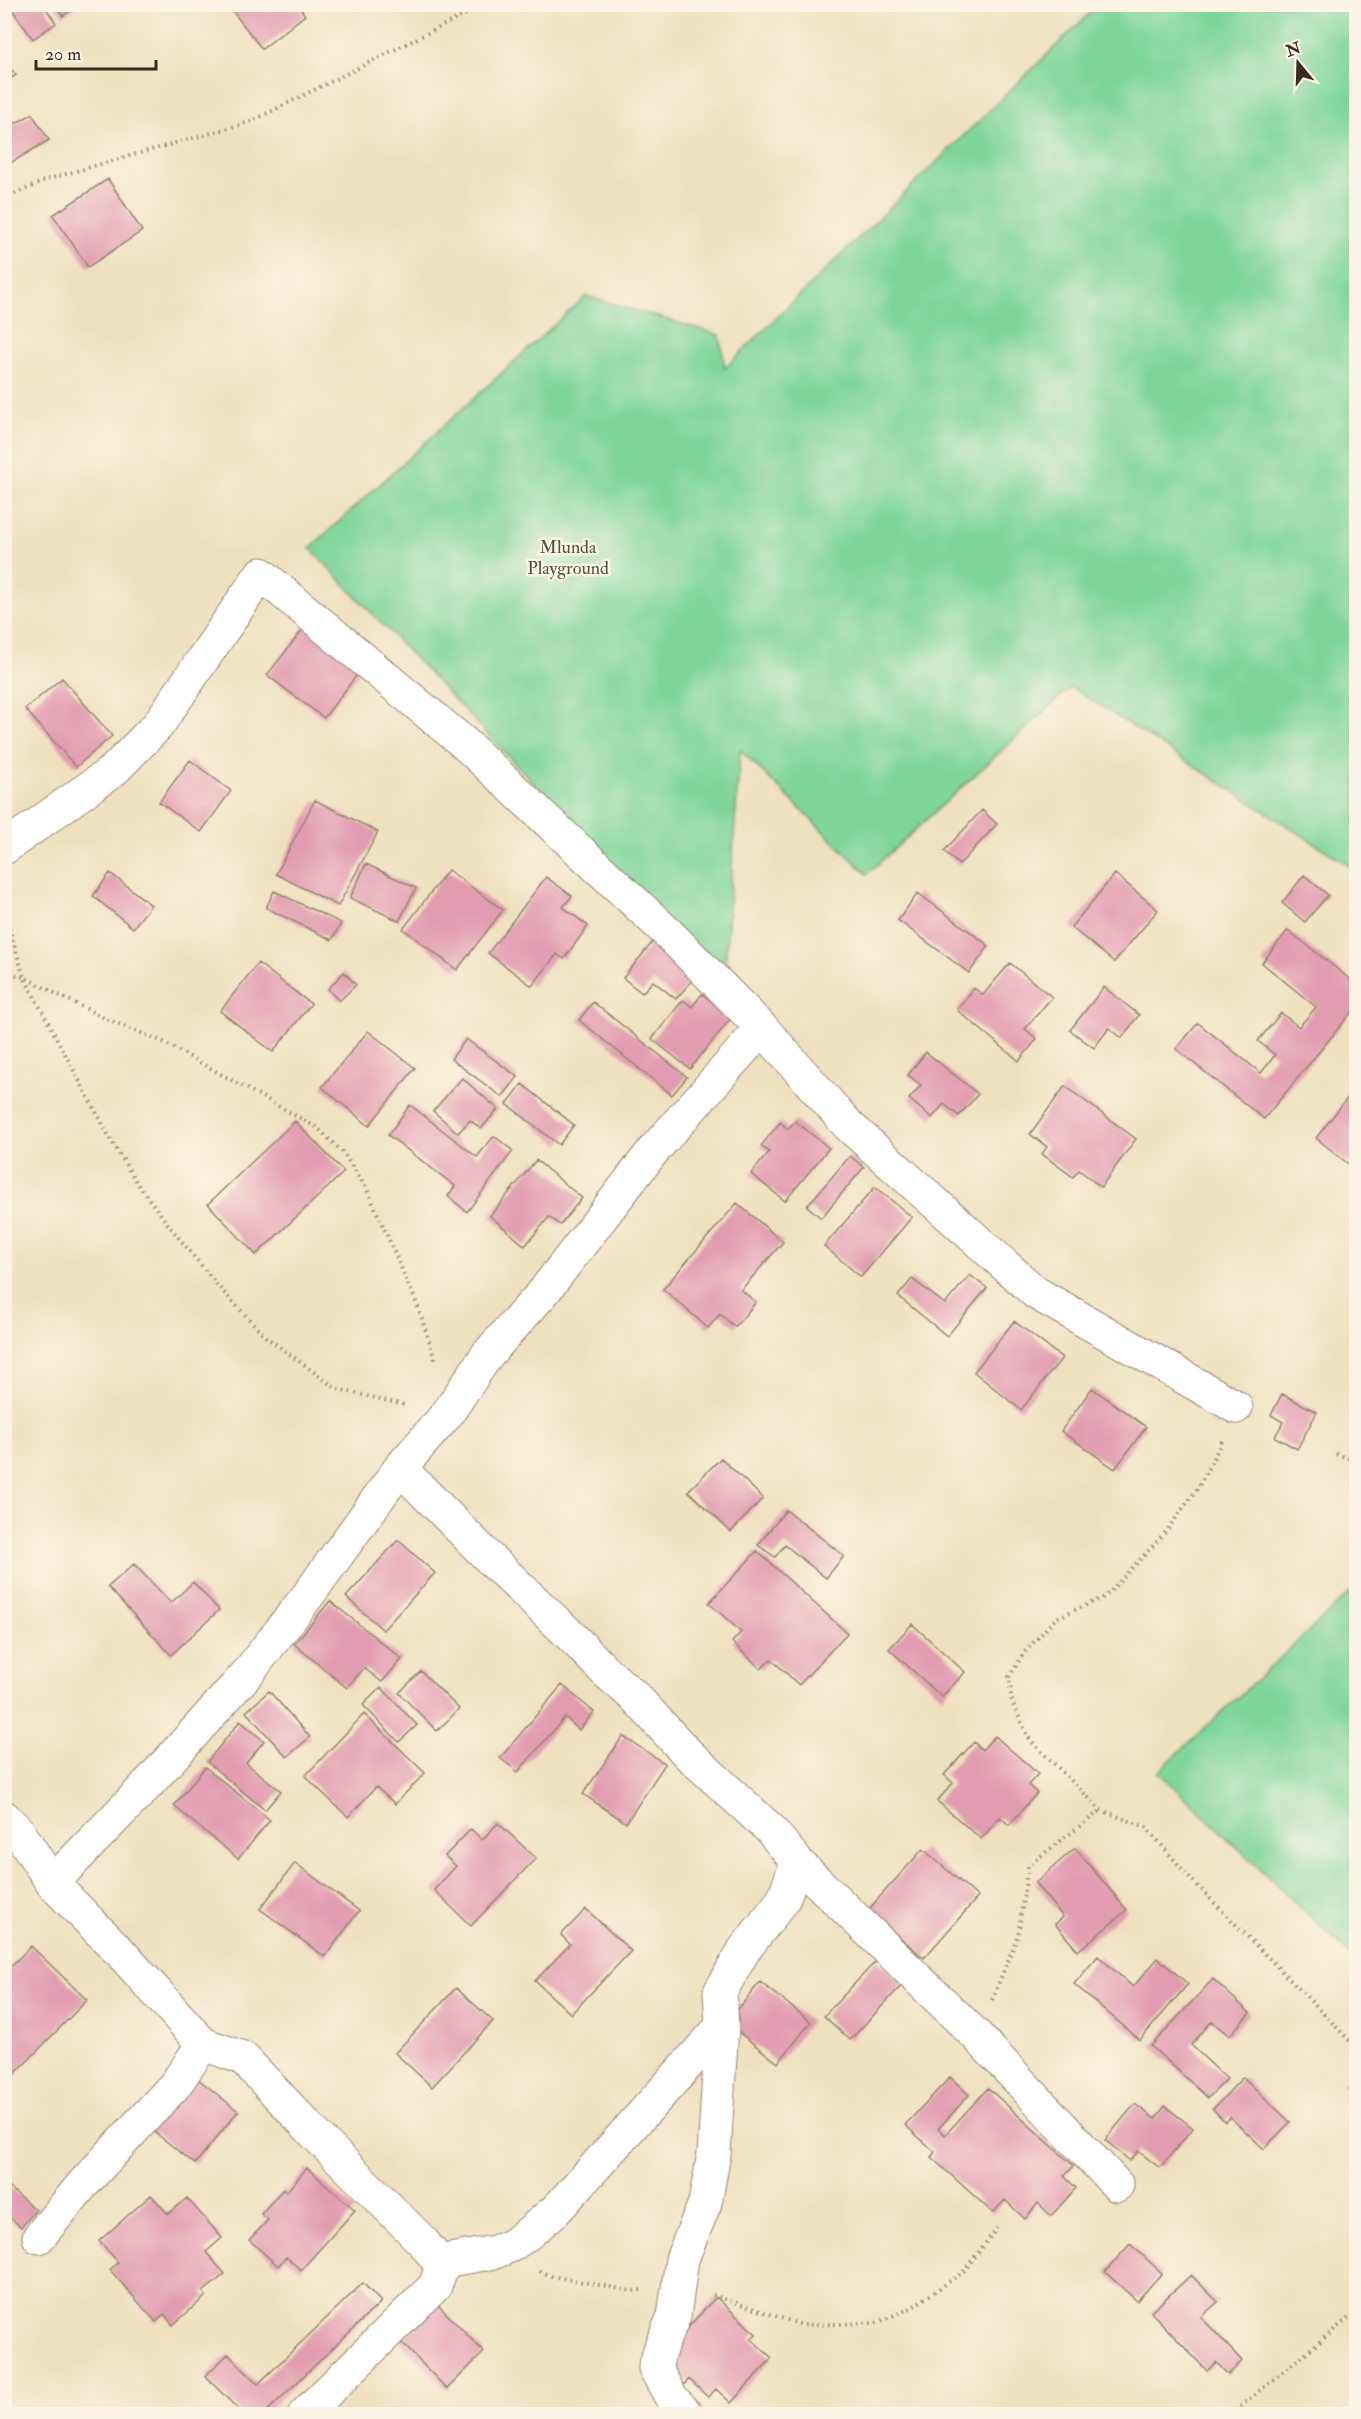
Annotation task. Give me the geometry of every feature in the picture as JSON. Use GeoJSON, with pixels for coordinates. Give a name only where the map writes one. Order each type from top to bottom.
{"type":"FeatureCollection","features":[{"type":"Feature","properties":{"kind":"street"},"geometry":{"type":"LineString","coordinates":[[4,848],[43,823],[114,770],[158,726],[261,574],[464,743],[669,934],[762,1028],[849,1126],[1036,1293],[1236,1407]]}},
{"type":"Feature","properties":{"kind":"street"},"geometry":{"type":"LineString","coordinates":[[52,1883],[147,1785],[246,1675],[309,1594],[400,1468],[447,1414],[488,1355],[542,1294],[653,1151],[762,1028]]}},
{"type":"Feature","properties":{"kind":"street"},"geometry":{"type":"LineString","coordinates":[[400,1468],[490,1559],[606,1672],[636,1698],[687,1753],[770,1829],[797,1862],[977,2036],[1117,2185]]}},
{"type":"Feature","properties":{"kind":"street"},"geometry":{"type":"LineString","coordinates":[[4,1817],[19,1832],[52,1883],[120,1952],[203,2044],[243,2058],[314,2133],[407,2225],[439,2262],[440,2272],[435,2286],[305,2415]]}},
{"type":"Feature","properties":{"kind":"street"},"geometry":{"type":"LineString","coordinates":[[686,2415],[671,2397],[655,2368],[661,2346],[674,2316],[676,2287],[682,2259],[705,2203],[714,2154],[722,2026],[720,1992],[744,1950],[783,1900],[797,1862]]}},
{"type":"Feature","properties":{"kind":"street"},"geometry":{"type":"LineString","coordinates":[[439,2262],[495,2252],[525,2236],[556,2210],[722,2026]]}},
{"type":"Feature","properties":{"kind":"street"},"geometry":{"type":"LineString","coordinates":[[39,2237],[83,2184],[175,2085],[203,2044]]}},
{"type":"Feature","properties":{"kind":"path"},"geometry":{"type":"LineString","coordinates":[[4,199],[48,179],[250,122],[486,4]]}},
{"type":"Feature","properties":{"kind":"path"},"geometry":{"type":"LineString","coordinates":[[4,911],[24,977],[111,1140],[137,1184],[218,1286],[266,1337],[337,1389],[447,1414],[441,1376],[417,1304],[367,1189],[344,1154],[318,1128],[163,1042],[104,1018],[24,977],[4,972]]}},
{"type":"Feature","properties":{"kind":"path"},"geometry":{"type":"LineString","coordinates":[[1236,1407],[1221,1445],[1198,1488],[1164,1534],[1105,1597],[1056,1618],[1024,1653],[1009,1677],[1012,1702],[1030,1740],[1101,1810],[1146,1827],[1191,1879],[1356,2047]]}},
{"type":"Feature","properties":{"kind":"path"},"geometry":{"type":"LineString","coordinates":[[1336,1454],[1356,1461]]}},
{"type":"Feature","properties":{"kind":"path"},"geometry":{"type":"LineString","coordinates":[[977,2036],[1018,1935],[1028,1866],[1101,1810]]}},
{"type":"Feature","properties":{"kind":"path"},"geometry":{"type":"LineString","coordinates":[[495,2252],[551,2276],[632,2291],[676,2287],[724,2297],[802,2325],[876,2323],[911,2308],[963,2272],[997,2228]]}},
{"type":"Feature","properties":{"kind":"path"},"geometry":{"type":"LineString","coordinates":[[1231,2415],[1356,2312]]}},
{"type":"Feature","properties":{"kind":"green space","name":"Mlunda Playground"},"geometry":{"type":"Polygon","coordinates":[[[1098,5],[1356,5],[1356,870],[1071,687],[867,874],[740,750],[724,983],[310,548],[586,296],[720,335],[725,368],[1098,5]]]}},
{"type":"Feature","properties":{"kind":"green space"},"geometry":{"type":"Polygon","coordinates":[[[1356,1587],[1356,1960],[1158,1772],[1356,1587]]]}},
{"type":"Feature","properties":{"kind":"building"},"geometry":{"type":"Polygon","coordinates":[[[8,4],[43,4],[56,23],[33,39],[8,4]]]}},
{"type":"Feature","properties":{"kind":"building"},"geometry":{"type":"Polygon","coordinates":[[[55,4],[80,4],[63,16],[55,4]]]}},
{"type":"Feature","properties":{"kind":"building"},"geometry":{"type":"Polygon","coordinates":[[[227,4],[297,4],[305,15],[262,49],[227,4]]]}},
{"type":"Feature","properties":{"kind":"building"},"geometry":{"type":"Polygon","coordinates":[[[4,61],[16,75],[4,83],[4,61]]]}},
{"type":"Feature","properties":{"kind":"building"},"geometry":{"type":"Polygon","coordinates":[[[32,114],[49,140],[4,167],[4,130],[32,114]]]}},
{"type":"Feature","properties":{"kind":"building"},"geometry":{"type":"Polygon","coordinates":[[[108,179],[142,231],[88,267],[53,215],[108,179]]]}},
{"type":"Feature","properties":{"kind":"building"},"geometry":{"type":"Polygon","coordinates":[[[307,624],[363,667],[324,718],[267,675],[307,624]]]}},
{"type":"Feature","properties":{"kind":"building"},"geometry":{"type":"Polygon","coordinates":[[[62,678],[112,736],[76,767],[25,709],[62,678]]]}},
{"type":"Feature","properties":{"kind":"building"},"geometry":{"type":"Polygon","coordinates":[[[190,760],[231,791],[201,832],[159,802],[190,760]]]}},
{"type":"Feature","properties":{"kind":"building"},"geometry":{"type":"Polygon","coordinates":[[[315,800],[378,832],[338,906],[276,874],[315,800]]]}},
{"type":"Feature","properties":{"kind":"building"},"geometry":{"type":"Polygon","coordinates":[[[982,810],[997,824],[959,865],[944,851],[982,810]]]}},
{"type":"Feature","properties":{"kind":"building"},"geometry":{"type":"Polygon","coordinates":[[[366,864],[416,888],[399,921],[350,898],[366,864]]]}},
{"type":"Feature","properties":{"kind":"building"},"geometry":{"type":"Polygon","coordinates":[[[448,870],[503,910],[457,970],[403,929],[448,870]]]}},
{"type":"Feature","properties":{"kind":"building"},"geometry":{"type":"Polygon","coordinates":[[[110,873],[151,905],[133,928],[93,896],[110,873]]]}},
{"type":"Feature","properties":{"kind":"building"},"geometry":{"type":"Polygon","coordinates":[[[1115,874],[1158,910],[1114,962],[1071,927],[1115,874]]]}},
{"type":"Feature","properties":{"kind":"building"},"geometry":{"type":"Polygon","coordinates":[[[1304,875],[1328,895],[1305,922],[1282,903],[1304,875]]]}},
{"type":"Feature","properties":{"kind":"building"},"geometry":{"type":"Polygon","coordinates":[[[546,877],[572,896],[563,907],[588,926],[564,959],[557,954],[532,986],[488,953],[546,877]]]}},
{"type":"Feature","properties":{"kind":"building"},"geometry":{"type":"Polygon","coordinates":[[[274,891],[341,923],[332,940],[266,908],[274,891]]]}},
{"type":"Feature","properties":{"kind":"building"},"geometry":{"type":"Polygon","coordinates":[[[918,893],[989,946],[969,973],[898,920],[918,893]]]}},
{"type":"Feature","properties":{"kind":"building"},"geometry":{"type":"Polygon","coordinates":[[[1288,930],[1356,984],[1356,1007],[1264,1119],[1176,1049],[1198,1023],[1261,1073],[1275,1055],[1258,1041],[1281,1013],[1299,1027],[1316,1007],[1262,963],[1288,930]]]}},
{"type":"Feature","properties":{"kind":"building"},"geometry":{"type":"Polygon","coordinates":[[[655,939],[698,974],[676,999],[653,981],[642,993],[623,978],[655,939]]]}},
{"type":"Feature","properties":{"kind":"building"},"geometry":{"type":"Polygon","coordinates":[[[258,963],[311,1004],[273,1052],[220,1011],[258,963]]]}},
{"type":"Feature","properties":{"kind":"building"},"geometry":{"type":"Polygon","coordinates":[[[1010,963],[1052,997],[1025,1029],[1037,1039],[1019,1061],[957,1010],[974,988],[983,995],[1010,963]]]}},
{"type":"Feature","properties":{"kind":"building"},"geometry":{"type":"Polygon","coordinates":[[[344,972],[356,985],[339,1001],[328,989],[344,972]]]}},
{"type":"Feature","properties":{"kind":"building"},"geometry":{"type":"Polygon","coordinates":[[[1104,987],[1139,1015],[1122,1038],[1109,1028],[1094,1048],[1070,1030],[1104,987]]]}},
{"type":"Feature","properties":{"kind":"building"},"geometry":{"type":"Polygon","coordinates":[[[702,994],[732,1017],[690,1069],[652,1039],[683,1000],[692,1007],[702,994]]]}},
{"type":"Feature","properties":{"kind":"building"},"geometry":{"type":"Polygon","coordinates":[[[593,1002],[687,1077],[672,1095],[579,1020],[593,1002]]]}},
{"type":"Feature","properties":{"kind":"building"},"geometry":{"type":"Polygon","coordinates":[[[368,1031],[415,1068],[369,1126],[322,1087],[368,1031]]]}},
{"type":"Feature","properties":{"kind":"building"},"geometry":{"type":"Polygon","coordinates":[[[466,1039],[518,1077],[502,1097],[451,1059],[466,1039]]]}},
{"type":"Feature","properties":{"kind":"building"},"geometry":{"type":"Polygon","coordinates":[[[926,1052],[978,1094],[959,1116],[944,1104],[932,1118],[909,1099],[921,1085],[908,1075],[926,1052]]]}},
{"type":"Feature","properties":{"kind":"building"},"geometry":{"type":"Polygon","coordinates":[[[462,1078],[498,1109],[481,1129],[470,1120],[458,1133],[433,1111],[462,1078]]]}},
{"type":"Feature","properties":{"kind":"building"},"geometry":{"type":"Polygon","coordinates":[[[522,1084],[574,1125],[559,1145],[507,1104],[522,1084]]]}},
{"type":"Feature","properties":{"kind":"building"},"geometry":{"type":"Polygon","coordinates":[[[1065,1086],[1136,1139],[1101,1187],[1079,1170],[1073,1177],[1042,1154],[1047,1147],[1030,1134],[1065,1086]]]}},
{"type":"Feature","properties":{"kind":"building"},"geometry":{"type":"Polygon","coordinates":[[[1349,1096],[1356,1102],[1356,1170],[1316,1138],[1349,1096]]]}},
{"type":"Feature","properties":{"kind":"building"},"geometry":{"type":"Polygon","coordinates":[[[410,1105],[477,1157],[494,1136],[513,1151],[467,1212],[448,1196],[455,1186],[388,1135],[410,1105]]]}},
{"type":"Feature","properties":{"kind":"building"},"geometry":{"type":"Polygon","coordinates":[[[295,1121],[344,1172],[256,1255],[208,1204],[295,1121]]]}},
{"type":"Feature","properties":{"kind":"building"},"geometry":{"type":"Polygon","coordinates":[[[795,1121],[829,1148],[785,1201],[751,1174],[769,1152],[761,1146],[780,1122],[788,1129],[795,1121]]]}},
{"type":"Feature","properties":{"kind":"building"},"geometry":{"type":"Polygon","coordinates":[[[850,1156],[864,1167],[821,1218],[807,1206],[850,1156]]]}},
{"type":"Feature","properties":{"kind":"building"},"geometry":{"type":"Polygon","coordinates":[[[536,1160],[582,1198],[560,1225],[549,1217],[525,1246],[490,1216],[536,1160]]]}},
{"type":"Feature","properties":{"kind":"building"},"geometry":{"type":"Polygon","coordinates":[[[875,1187],[912,1217],[861,1277],[824,1246],[875,1187]]]}},
{"type":"Feature","properties":{"kind":"building"},"geometry":{"type":"Polygon","coordinates":[[[737,1203],[783,1242],[741,1290],[756,1302],[735,1327],[720,1314],[708,1328],[663,1289],[737,1203]]]}},
{"type":"Feature","properties":{"kind":"building"},"geometry":{"type":"Polygon","coordinates":[[[970,1275],[987,1288],[947,1336],[898,1296],[912,1279],[945,1304],[970,1275]]]}},
{"type":"Feature","properties":{"kind":"building"},"geometry":{"type":"Polygon","coordinates":[[[1014,1321],[1062,1358],[1021,1410],[974,1372],[1014,1321]]]}},
{"type":"Feature","properties":{"kind":"building"},"geometry":{"type":"Polygon","coordinates":[[[1092,1388],[1146,1427],[1115,1469],[1061,1431],[1092,1388]]]}},
{"type":"Feature","properties":{"kind":"building"},"geometry":{"type":"Polygon","coordinates":[[[1282,1394],[1317,1412],[1297,1449],[1275,1437],[1283,1422],[1271,1415],[1282,1394]]]}},
{"type":"Feature","properties":{"kind":"building"},"geometry":{"type":"Polygon","coordinates":[[[721,1458],[763,1498],[731,1532],[688,1491],[721,1458]]]}},
{"type":"Feature","properties":{"kind":"building"},"geometry":{"type":"Polygon","coordinates":[[[786,1510],[844,1556],[826,1578],[785,1545],[775,1557],[758,1545],[786,1510]]]}},
{"type":"Feature","properties":{"kind":"building"},"geometry":{"type":"Polygon","coordinates":[[[398,1540],[435,1573],[383,1630],[346,1597],[398,1540]]]}},
{"type":"Feature","properties":{"kind":"building"},"geometry":{"type":"Polygon","coordinates":[[[757,1551],[847,1633],[799,1685],[771,1659],[761,1669],[732,1642],[741,1632],[709,1603],[757,1551]]]}},
{"type":"Feature","properties":{"kind":"building"},"geometry":{"type":"Polygon","coordinates":[[[134,1564],[171,1603],[193,1582],[219,1610],[171,1655],[108,1587],[134,1564]]]}},
{"type":"Feature","properties":{"kind":"building"},"geometry":{"type":"Polygon","coordinates":[[[330,1601],[402,1659],[382,1682],[364,1668],[347,1688],[294,1644],[330,1601]]]}},
{"type":"Feature","properties":{"kind":"building"},"geometry":{"type":"Polygon","coordinates":[[[912,1624],[965,1672],[942,1697],[889,1649],[912,1624]]]}},
{"type":"Feature","properties":{"kind":"building"},"geometry":{"type":"Polygon","coordinates":[[[421,1671],[459,1709],[437,1731],[399,1693],[421,1671]]]}},
{"type":"Feature","properties":{"kind":"building"},"geometry":{"type":"Polygon","coordinates":[[[562,1685],[594,1712],[579,1730],[565,1717],[518,1772],[500,1758],[562,1685]]]}},
{"type":"Feature","properties":{"kind":"building"},"geometry":{"type":"Polygon","coordinates":[[[381,1687],[417,1725],[399,1742],[363,1705],[381,1687]]]}},
{"type":"Feature","properties":{"kind":"building"},"geometry":{"type":"Polygon","coordinates":[[[269,1691],[310,1737],[287,1757],[246,1712],[269,1691]]]}},
{"type":"Feature","properties":{"kind":"building"},"geometry":{"type":"Polygon","coordinates":[[[364,1714],[425,1773],[395,1804],[376,1787],[348,1817],[305,1776],[364,1714]]]}},
{"type":"Feature","properties":{"kind":"building"},"geometry":{"type":"Polygon","coordinates":[[[240,1721],[264,1741],[246,1763],[281,1791],[265,1810],[207,1762],[240,1721]]]}},
{"type":"Feature","properties":{"kind":"building"},"geometry":{"type":"Polygon","coordinates":[[[623,1736],[665,1764],[626,1823],[583,1794],[623,1736]]]}},
{"type":"Feature","properties":{"kind":"building"},"geometry":{"type":"Polygon","coordinates":[[[995,1736],[1038,1774],[1028,1785],[1037,1793],[1009,1825],[1000,1817],[981,1839],[937,1801],[953,1783],[944,1775],[974,1742],[982,1750],[995,1736]]]}},
{"type":"Feature","properties":{"kind":"building"},"geometry":{"type":"Polygon","coordinates":[[[205,1767],[270,1820],[238,1859],[174,1806],[205,1767]]]}},
{"type":"Feature","properties":{"kind":"building"},"geometry":{"type":"Polygon","coordinates":[[[498,1823],[536,1858],[471,1926],[434,1890],[456,1866],[445,1856],[471,1829],[482,1840],[498,1823]]]}},
{"type":"Feature","properties":{"kind":"building"},"geometry":{"type":"Polygon","coordinates":[[[1075,1848],[1127,1910],[1078,1951],[1055,1924],[1063,1917],[1035,1883],[1075,1848]]]}},
{"type":"Feature","properties":{"kind":"building"},"geometry":{"type":"Polygon","coordinates":[[[923,1849],[978,1897],[924,1958],[868,1910],[923,1849]]]}},
{"type":"Feature","properties":{"kind":"building"},"geometry":{"type":"Polygon","coordinates":[[[295,1863],[359,1911],[325,1957],[260,1909],[295,1863]]]}},
{"type":"Feature","properties":{"kind":"building"},"geometry":{"type":"Polygon","coordinates":[[[586,1909],[631,1951],[571,2014],[535,1981],[570,1944],[561,1935],[586,1909]]]}},
{"type":"Feature","properties":{"kind":"building"},"geometry":{"type":"Polygon","coordinates":[[[31,1946],[87,2000],[6,2083],[4,2081],[4,1973],[31,1946]]]}},
{"type":"Feature","properties":{"kind":"building"},"geometry":{"type":"Polygon","coordinates":[[[1098,1956],[1133,1987],[1158,1958],[1188,1984],[1140,2040],[1074,1984],[1098,1956]]]}},
{"type":"Feature","properties":{"kind":"building"},"geometry":{"type":"Polygon","coordinates":[[[877,1960],[903,1984],[850,2040],[824,2016],[877,1960]]]}},
{"type":"Feature","properties":{"kind":"building"},"geometry":{"type":"Polygon","coordinates":[[[1213,1979],[1250,2013],[1229,2036],[1212,2021],[1191,2045],[1227,2079],[1208,2098],[1151,2046],[1213,1979]]]}},
{"type":"Feature","properties":{"kind":"building"},"geometry":{"type":"Polygon","coordinates":[[[760,1982],[811,2022],[778,2063],[727,2023],[760,1982]]]}},
{"type":"Feature","properties":{"kind":"building"},"geometry":{"type":"Polygon","coordinates":[[[456,1988],[493,2021],[432,2087],[395,2053],[456,1988]]]}},
{"type":"Feature","properties":{"kind":"building"},"geometry":{"type":"Polygon","coordinates":[[[192,2074],[238,2111],[195,2164],[148,2127],[192,2074]]]}},
{"type":"Feature","properties":{"kind":"building"},"geometry":{"type":"Polygon","coordinates":[[[950,2077],[969,2095],[938,2129],[945,2135],[988,2088],[1074,2166],[1064,2176],[1076,2188],[1051,2216],[1038,2203],[1025,2219],[1005,2200],[993,2213],[931,2157],[935,2152],[905,2125],[950,2077]]]}},
{"type":"Feature","properties":{"kind":"building"},"geometry":{"type":"Polygon","coordinates":[[[1243,2077],[1290,2122],[1264,2149],[1230,2117],[1225,2122],[1213,2109],[1243,2077]]]}},
{"type":"Feature","properties":{"kind":"building"},"geometry":{"type":"Polygon","coordinates":[[[1356,2082],[1356,2097],[1349,2089],[1356,2082]]]}},
{"type":"Feature","properties":{"kind":"building"},"geometry":{"type":"Polygon","coordinates":[[[1135,2104],[1155,2119],[1165,2106],[1193,2128],[1160,2168],[1138,2151],[1130,2161],[1105,2140],[1135,2104]]]}},
{"type":"Feature","properties":{"kind":"building"},"geometry":{"type":"Polygon","coordinates":[[[307,2168],[355,2210],[301,2270],[286,2257],[278,2266],[249,2240],[268,2220],[261,2214],[283,2189],[286,2192],[307,2168]]]}},
{"type":"Feature","properties":{"kind":"building"},"geometry":{"type":"Polygon","coordinates":[[[4,2183],[36,2210],[21,2227],[4,2213],[4,2183]]]}},
{"type":"Feature","properties":{"kind":"building"},"geometry":{"type":"Polygon","coordinates":[[[151,2195],[168,2214],[187,2198],[222,2238],[206,2252],[225,2274],[203,2292],[206,2296],[173,2325],[164,2314],[156,2322],[110,2270],[118,2262],[99,2241],[151,2195]]]}},
{"type":"Feature","properties":{"kind":"building"},"geometry":{"type":"Polygon","coordinates":[[[1130,2244],[1162,2273],[1137,2301],[1105,2272],[1130,2244]]]}},
{"type":"Feature","properties":{"kind":"building"},"geometry":{"type":"Polygon","coordinates":[[[1191,2275],[1218,2302],[1201,2317],[1242,2361],[1228,2375],[1216,2362],[1207,2371],[1151,2312],[1191,2275]]]}},
{"type":"Feature","properties":{"kind":"building"},"geometry":{"type":"Polygon","coordinates":[[[363,2283],[381,2302],[264,2414],[243,2414],[205,2376],[228,2354],[258,2384],[363,2283]]]}},
{"type":"Feature","properties":{"kind":"building"},"geometry":{"type":"Polygon","coordinates":[[[716,2297],[756,2334],[751,2339],[772,2358],[731,2403],[716,2389],[708,2397],[689,2379],[681,2388],[666,2351],[716,2297]]]}},
{"type":"Feature","properties":{"kind":"building"},"geometry":{"type":"Polygon","coordinates":[[[438,2305],[484,2352],[447,2389],[400,2341],[438,2305]]]}}]}
